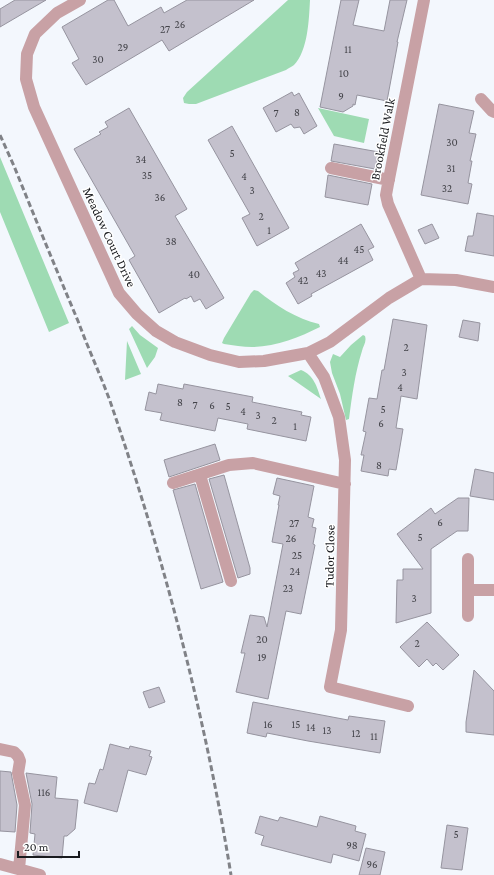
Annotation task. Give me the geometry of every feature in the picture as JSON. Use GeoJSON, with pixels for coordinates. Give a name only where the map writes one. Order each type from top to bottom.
{"type":"FeatureCollection","features":[{"type":"Feature","properties":{"kind":"street","name":"Meadow Court Drive"},"geometry":{"type":"LineString","coordinates":[[80,0],[57,13],[35,34],[27,54],[26,79],[34,107],[119,293],[136,314],[156,331],[175,342],[210,355],[239,362],[264,361],[308,353],[330,342],[389,298],[421,279]]}},
{"type":"Feature","properties":{"kind":"street","name":"Brookfield Walk"},"geometry":{"type":"LineString","coordinates":[[421,279],[388,204],[386,195],[424,0]]}},
{"type":"Feature","properties":{"kind":"street"},"geometry":{"type":"LineString","coordinates":[[481,99],[494,112]]}},
{"type":"Feature","properties":{"kind":"street"},"geometry":{"type":"LineString","coordinates":[[331,168],[389,180]]}},
{"type":"Feature","properties":{"kind":"street"},"geometry":{"type":"LineString","coordinates":[[421,279],[456,280],[494,286]]}},
{"type":"Feature","properties":{"kind":"street","name":"Tudor Close"},"geometry":{"type":"LineString","coordinates":[[308,353],[324,377],[339,417],[345,460],[341,630],[330,687],[408,706]]}},
{"type":"Feature","properties":{"kind":"street"},"geometry":{"type":"LineString","coordinates":[[173,483],[229,465],[253,463],[345,484]]}},
{"type":"Feature","properties":{"kind":"street"},"geometry":{"type":"LineString","coordinates":[[200,475],[231,581]]}},
{"type":"Feature","properties":{"kind":"street"},"geometry":{"type":"LineString","coordinates":[[468,559],[468,616]]}},
{"type":"Feature","properties":{"kind":"street"},"geometry":{"type":"LineString","coordinates":[[468,590],[494,590]]}},
{"type":"Feature","properties":{"kind":"street"},"geometry":{"type":"LineString","coordinates":[[0,749],[14,752],[20,761],[18,773],[25,805],[19,869]]}},
{"type":"Feature","properties":{"kind":"street"},"geometry":{"type":"LineString","coordinates":[[0,864],[40,875]]}},
{"type":"Feature","properties":{"kind":"green space"},"geometry":{"type":"Polygon","coordinates":[[[288,0],[310,0],[305,43],[299,59],[294,65],[286,70],[196,104],[184,103],[183,98],[187,92],[288,0]]]}},
{"type":"Feature","properties":{"kind":"green space"},"geometry":{"type":"Polygon","coordinates":[[[318,108],[369,119],[364,143],[334,136],[318,108]]]}},
{"type":"Feature","properties":{"kind":"green space"},"geometry":{"type":"Polygon","coordinates":[[[0,157],[69,323],[49,332],[0,212],[0,157]]]}},
{"type":"Feature","properties":{"kind":"green space"},"geometry":{"type":"Polygon","coordinates":[[[254,290],[258,291],[287,311],[303,319],[319,324],[320,327],[296,338],[261,347],[249,347],[222,343],[254,290]]]}},
{"type":"Feature","properties":{"kind":"green space"},"geometry":{"type":"Polygon","coordinates":[[[132,326],[140,335],[158,348],[155,357],[147,368],[129,329],[132,326]]]}},
{"type":"Feature","properties":{"kind":"green space"},"geometry":{"type":"Polygon","coordinates":[[[363,335],[365,336],[365,342],[356,376],[349,419],[346,420],[330,362],[333,354],[340,357],[363,335]]]}},
{"type":"Feature","properties":{"kind":"green space"},"geometry":{"type":"Polygon","coordinates":[[[127,341],[141,374],[125,380],[127,341]]]}},
{"type":"Feature","properties":{"kind":"green space"},"geometry":{"type":"Polygon","coordinates":[[[301,370],[312,378],[321,399],[288,376],[301,370]]]}},
{"type":"Feature","properties":{"kind":"building"},"geometry":{"type":"Polygon","coordinates":[[[15,0],[46,0],[0,27],[0,9],[15,0]]]}},
{"type":"Feature","properties":{"kind":"building"},"geometry":{"type":"Polygon","coordinates":[[[108,0],[114,0],[128,26],[161,7],[164,13],[187,0],[254,0],[169,51],[162,40],[86,85],[72,63],[79,59],[62,27],[108,0]]]}},
{"type":"Feature","properties":{"kind":"building"},"geometry":{"type":"Polygon","coordinates":[[[341,0],[359,0],[353,25],[384,31],[390,0],[407,0],[397,42],[387,101],[357,95],[355,105],[353,104],[353,106],[343,112],[320,107],[341,0]]]}},
{"type":"Feature","properties":{"kind":"building"},"geometry":{"type":"Polygon","coordinates":[[[292,92],[294,96],[299,93],[317,126],[304,134],[300,127],[294,128],[291,124],[276,132],[263,108],[292,92]]]}},
{"type":"Feature","properties":{"kind":"building"},"geometry":{"type":"Polygon","coordinates":[[[439,104],[474,111],[469,133],[476,134],[470,161],[472,161],[468,183],[472,184],[468,204],[421,195],[439,104]]]}},
{"type":"Feature","properties":{"kind":"building"},"geometry":{"type":"Polygon","coordinates":[[[129,108],[187,209],[175,216],[224,298],[206,309],[200,299],[194,302],[191,296],[159,313],[129,260],[135,256],[74,149],[101,134],[99,132],[108,127],[105,122],[129,108]]]}},
{"type":"Feature","properties":{"kind":"building"},"geometry":{"type":"Polygon","coordinates":[[[232,126],[289,228],[257,246],[242,218],[250,214],[208,140],[232,126]]]}},
{"type":"Feature","properties":{"kind":"building"},"geometry":{"type":"Polygon","coordinates":[[[334,144],[379,152],[375,169],[331,161],[334,144]]]}},
{"type":"Feature","properties":{"kind":"building"},"geometry":{"type":"Polygon","coordinates":[[[328,175],[372,184],[368,205],[325,197],[328,175]]]}},
{"type":"Feature","properties":{"kind":"building"},"geometry":{"type":"Polygon","coordinates":[[[477,213],[494,216],[494,256],[465,251],[468,236],[473,236],[477,213]]]}},
{"type":"Feature","properties":{"kind":"building"},"geometry":{"type":"Polygon","coordinates":[[[361,224],[374,247],[368,250],[373,260],[311,294],[312,296],[298,304],[286,283],[295,277],[293,273],[299,270],[295,263],[361,224]]]}},
{"type":"Feature","properties":{"kind":"building"},"geometry":{"type":"Polygon","coordinates":[[[432,224],[439,238],[425,244],[418,230],[432,224]]]}},
{"type":"Feature","properties":{"kind":"building"},"geometry":{"type":"Polygon","coordinates":[[[393,319],[427,325],[417,399],[401,396],[396,428],[403,429],[396,470],[389,469],[388,476],[361,471],[364,455],[361,455],[366,432],[363,431],[369,398],[377,399],[393,319]]]}},
{"type":"Feature","properties":{"kind":"building"},"geometry":{"type":"Polygon","coordinates":[[[463,320],[480,323],[478,341],[459,337],[463,320]]]}},
{"type":"Feature","properties":{"kind":"building"},"geometry":{"type":"Polygon","coordinates":[[[158,384],[183,389],[184,384],[253,397],[252,402],[302,412],[301,415],[311,417],[306,441],[247,429],[248,424],[218,418],[215,431],[160,420],[162,413],[145,410],[149,392],[156,394],[158,384]]]}},
{"type":"Feature","properties":{"kind":"building"},"geometry":{"type":"Polygon","coordinates":[[[215,444],[220,460],[169,477],[164,460],[215,444]]]}},
{"type":"Feature","properties":{"kind":"building"},"geometry":{"type":"Polygon","coordinates":[[[475,469],[494,473],[494,500],[470,496],[475,469]]]}},
{"type":"Feature","properties":{"kind":"building"},"geometry":{"type":"Polygon","coordinates":[[[224,475],[250,568],[250,574],[238,578],[209,479],[224,475]]]}},
{"type":"Feature","properties":{"kind":"building"},"geometry":{"type":"Polygon","coordinates":[[[277,478],[314,486],[308,517],[314,519],[312,527],[316,528],[313,544],[315,545],[301,614],[286,611],[268,699],[236,692],[245,653],[241,653],[250,615],[264,617],[267,627],[283,544],[272,542],[280,496],[273,494],[277,478]]]}},
{"type":"Feature","properties":{"kind":"building"},"geometry":{"type":"Polygon","coordinates":[[[195,484],[223,582],[201,589],[173,490],[195,484]]]}},
{"type":"Feature","properties":{"kind":"building"},"geometry":{"type":"Polygon","coordinates":[[[458,498],[469,498],[468,531],[457,531],[431,549],[431,613],[396,623],[397,580],[403,580],[403,569],[423,569],[397,534],[431,508],[435,514],[458,498]]]}},
{"type":"Feature","properties":{"kind":"building"},"geometry":{"type":"Polygon","coordinates":[[[427,622],[459,655],[443,670],[436,663],[433,666],[427,659],[419,667],[400,647],[427,622]]]}},
{"type":"Feature","properties":{"kind":"building"},"geometry":{"type":"Polygon","coordinates":[[[474,670],[494,691],[494,735],[466,732],[466,722],[474,670]]]}},
{"type":"Feature","properties":{"kind":"building"},"geometry":{"type":"Polygon","coordinates":[[[159,687],[165,702],[149,708],[143,692],[159,687]]]}},
{"type":"Feature","properties":{"kind":"building"},"geometry":{"type":"Polygon","coordinates":[[[253,702],[348,720],[349,716],[385,721],[380,753],[267,733],[266,737],[247,733],[253,702]]]}},
{"type":"Feature","properties":{"kind":"building"},"geometry":{"type":"Polygon","coordinates":[[[110,744],[129,749],[130,746],[151,751],[149,756],[152,757],[146,775],[128,770],[117,812],[84,803],[89,783],[95,784],[100,769],[103,770],[110,744]]]}},
{"type":"Feature","properties":{"kind":"building"},"geometry":{"type":"Polygon","coordinates":[[[0,771],[11,772],[17,805],[15,832],[0,831],[0,771]]]}},
{"type":"Feature","properties":{"kind":"building"},"geometry":{"type":"Polygon","coordinates":[[[26,773],[57,777],[55,798],[78,800],[75,829],[67,836],[64,836],[62,858],[33,855],[35,834],[30,833],[32,804],[26,773]]]}},
{"type":"Feature","properties":{"kind":"building"},"geometry":{"type":"Polygon","coordinates":[[[260,816],[278,821],[280,817],[317,827],[320,816],[356,826],[355,831],[366,834],[359,861],[333,854],[331,863],[261,845],[264,836],[255,833],[260,816]]]}},
{"type":"Feature","properties":{"kind":"building"},"geometry":{"type":"Polygon","coordinates":[[[447,825],[468,828],[462,870],[441,868],[447,825]]]}},
{"type":"Feature","properties":{"kind":"building"},"geometry":{"type":"Polygon","coordinates":[[[366,848],[385,852],[380,875],[359,875],[366,848]]]}},
{"type":"Feature","properties":{"kind":"railway"},"geometry":{"type":"LineString","coordinates":[[0,135],[110,401],[148,517],[181,635],[209,755],[231,875]]}}]}
